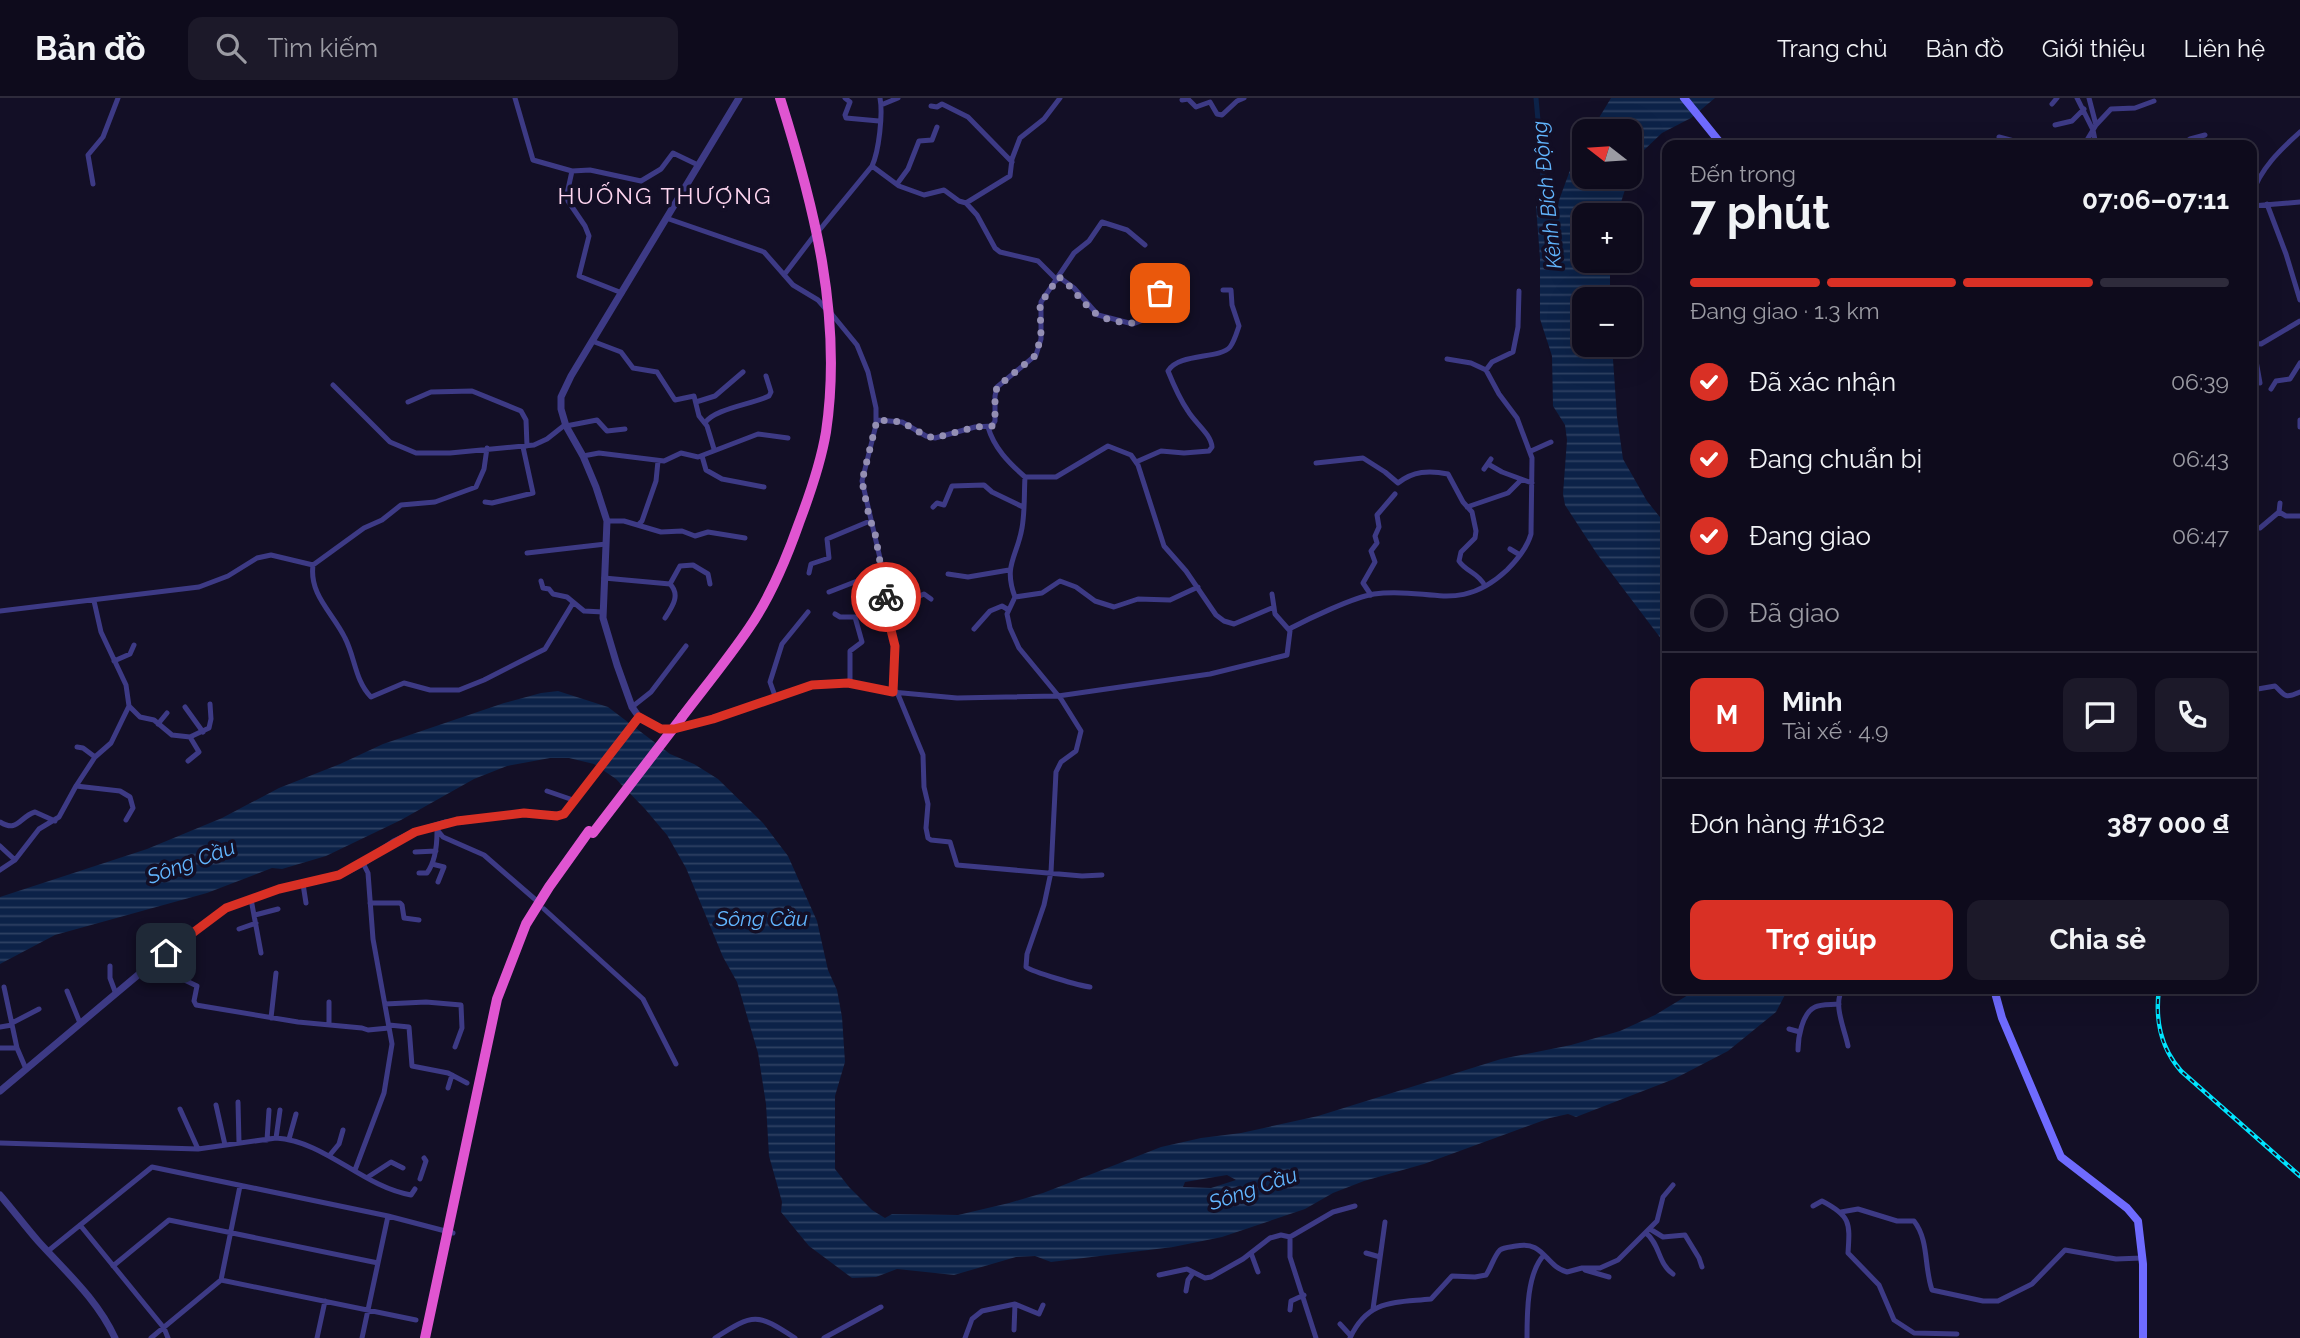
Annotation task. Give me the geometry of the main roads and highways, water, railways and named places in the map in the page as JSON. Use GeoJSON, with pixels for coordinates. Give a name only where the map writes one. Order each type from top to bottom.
{"type":"FeatureCollection","features":[{"type":"Feature","properties":{"kind":"highway"},"geometry":{"type":"LineString","coordinates":[[428,1338],[502,999],[524,942],[547,898],[591,832],[750,628],[785,563],[808,498],[826,433],[828,310],[815,235],[778,98]]}},
{"type":"Feature","properties":{"kind":"main road"},"geometry":{"type":"LineString","coordinates":[[1684,98],[1718,140]]}},
{"type":"Feature","properties":{"kind":"main road"},"geometry":{"type":"LineString","coordinates":[[1995,994],[2002,1018],[2054,1146],[2070,1166],[2132,1213],[2140,1230],[2143,1338]]}},
{"type":"Feature","properties":{"kind":"water"},"geometry":{"type":"Polygon","coordinates":[[[1611,98],[1715,98],[1691,118],[1662,133],[1642,153],[1642,119],[1598,119],[1611,98]]]}},
{"type":"Feature","properties":{"kind":"water"},"geometry":{"type":"Polygon","coordinates":[[[1572,165],[1572,189],[1625,189],[1621,203],[1572,203],[1572,273],[1610,273],[1610,287],[1572,287],[1572,357],[1613,357],[1623,459],[1647,501],[1662,520],[1662,640],[1597,554],[1565,505],[1563,494],[1567,440],[1565,425],[1553,406],[1552,356],[1540,319],[1540,258],[1536,206],[1558,203],[1572,165]]]}},
{"type":"Feature","properties":{"kind":"water","name":"Sông Cầu"},"geometry":{"type":"Polygon","coordinates":[[[558,691],[608,707],[670,754],[694,764],[718,779],[763,823],[788,856],[817,921],[842,1017],[845,1062],[835,1096],[835,1169],[872,1210],[885,1218],[892,1214],[958,1215],[1009,1203],[1043,1193],[1161,1147],[1318,1116],[1501,1059],[1571,1045],[1620,1031],[1655,1015],[1690,994],[1785,994],[1776,1012],[1728,1051],[1674,1079],[1576,1117],[1568,1114],[1550,1118],[1424,1164],[1364,1181],[1333,1193],[1305,1209],[1222,1237],[1173,1247],[1051,1262],[1035,1256],[1016,1257],[954,1275],[897,1269],[876,1277],[852,1278],[809,1246],[781,1212],[782,1202],[769,1156],[766,1104],[758,1053],[737,982],[723,957],[686,868],[667,835],[645,809],[616,779],[594,764],[569,758],[550,758],[507,766],[474,779],[401,820],[326,856],[282,869],[272,868],[207,893],[55,935],[0,964],[0,897],[147,849],[222,818],[279,788],[383,744],[504,703],[558,691]],[[1227,1175],[1185,1182],[1183,1187],[1211,1188],[1236,1180],[1227,1175]]]}},
{"type":"Feature","properties":{"kind":"waterway","name":"Kênh Bích Động"},"geometry":{"type":"LineString","coordinates":[[1536,98],[1546,210]]}},
{"type":"Feature","properties":{"kind":"railway"},"geometry":{"type":"LineString","coordinates":[[2159,994],[2161,1033],[2174,1062],[2300,1176]]}},
{"type":"Feature","properties":{"kind":"district","name":"HUỐNG THƯỢNG"},"geometry":{"type":"Point","coordinates":[665,196]}}]}
